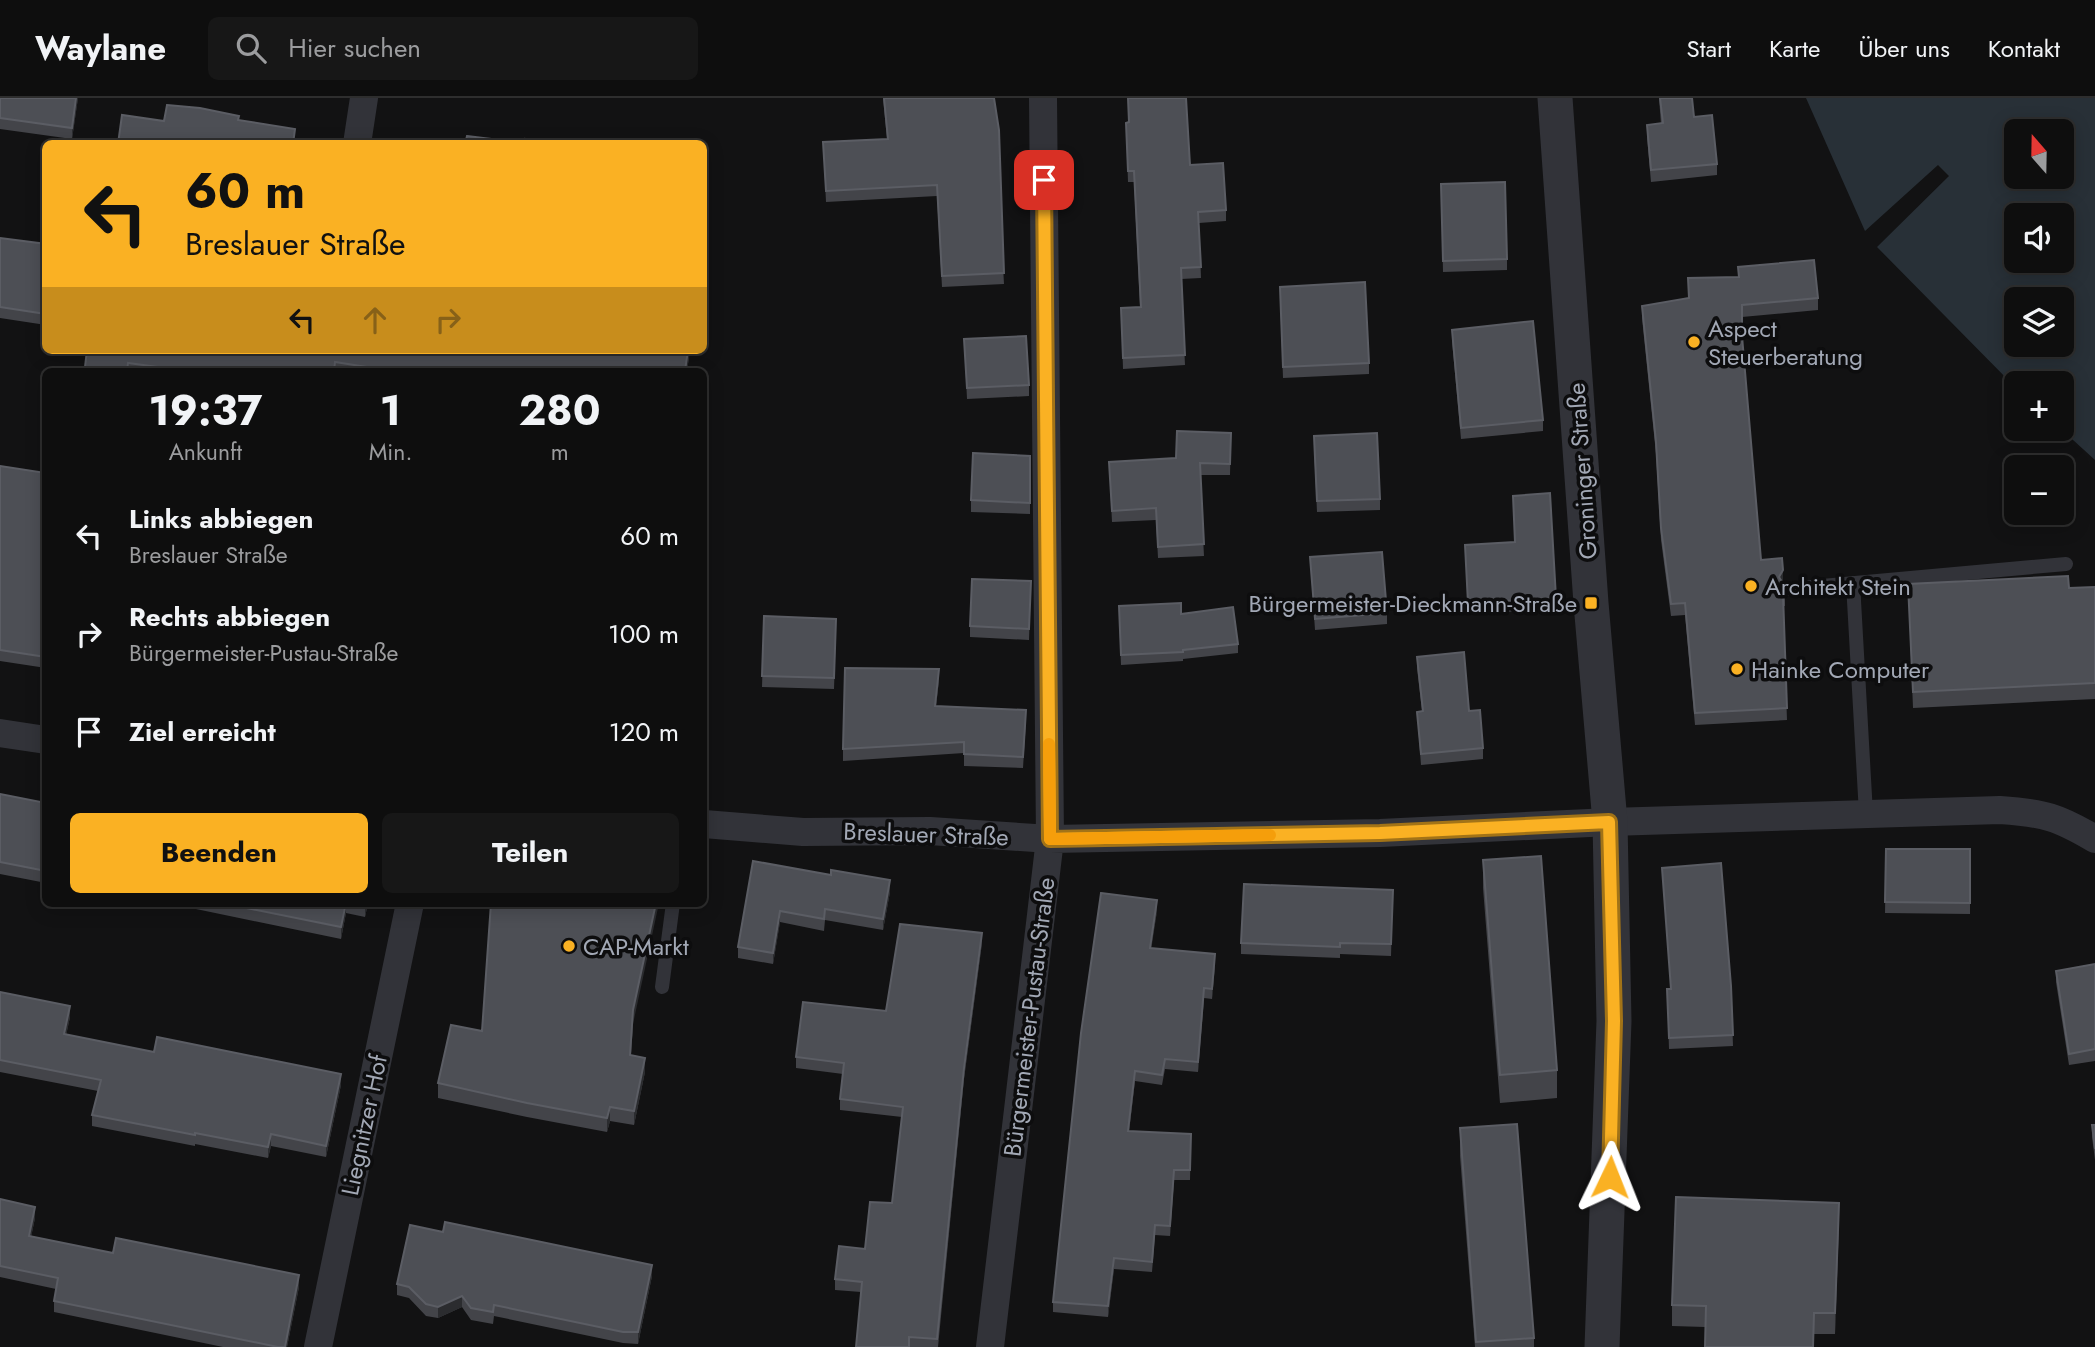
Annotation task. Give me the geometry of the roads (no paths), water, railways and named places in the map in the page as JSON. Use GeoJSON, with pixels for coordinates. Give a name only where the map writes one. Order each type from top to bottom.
{"type":"FeatureCollection","features":[{"type":"Feature","properties":{"kind":"street"},"geometry":{"type":"LineString","coordinates":[[358,140],[364,98]]}},
{"type":"Feature","properties":{"kind":"street","name":"Bürgermeister-Pustau-Straße"},"geometry":{"type":"LineString","coordinates":[[990,1347],[1050,839],[1043,98]]}},
{"type":"Feature","properties":{"kind":"street","name":"Groninger Straße"},"geometry":{"type":"LineString","coordinates":[[1555,98],[1609,822],[1614,1021],[1602,1347]]}},
{"type":"Feature","properties":{"kind":"street"},"geometry":{"type":"LineString","coordinates":[[0,733],[42,739]]}},
{"type":"Feature","properties":{"kind":"street"},"geometry":{"type":"LineString","coordinates":[[1609,822],[2000,810],[2036,813],[2065,821],[2095,839]]}},
{"type":"Feature","properties":{"kind":"street","name":"Breslauer Straße"},"geometry":{"type":"LineString","coordinates":[[707,824],[803,832],[930,831],[1050,839],[1380,833],[1609,822]]}},
{"type":"Feature","properties":{"kind":"street","name":"Liegnitzer Hof"},"geometry":{"type":"LineString","coordinates":[[318,1347],[409,907]]}},
{"type":"Feature","properties":{"kind":"lane"},"geometry":{"type":"LineString","coordinates":[[1789,589],[2066,564]]}},
{"type":"Feature","properties":{"kind":"lane"},"geometry":{"type":"LineString","coordinates":[[1853,583],[1866,814]]}},
{"type":"Feature","properties":{"kind":"lane"},"geometry":{"type":"LineString","coordinates":[[662,988],[672,907]]}},
{"type":"Feature","properties":{"kind":"place","name":"Aspect Steuerberatung"},"geometry":{"type":"Point","coordinates":[1694,342]}},
{"type":"Feature","properties":{"kind":"place","name":"Architekt Stein"},"geometry":{"type":"Point","coordinates":[1751,586]}},
{"type":"Feature","properties":{"kind":"place","name":"Bürgermeister-Dieckmann-Straße"},"geometry":{"type":"Point","coordinates":[1591,603]}},
{"type":"Feature","properties":{"kind":"place","name":"Hainke Computer"},"geometry":{"type":"Point","coordinates":[1737,669]}},
{"type":"Feature","properties":{"kind":"place","name":"CAP-Markt"},"geometry":{"type":"Point","coordinates":[569,946]}}]}
